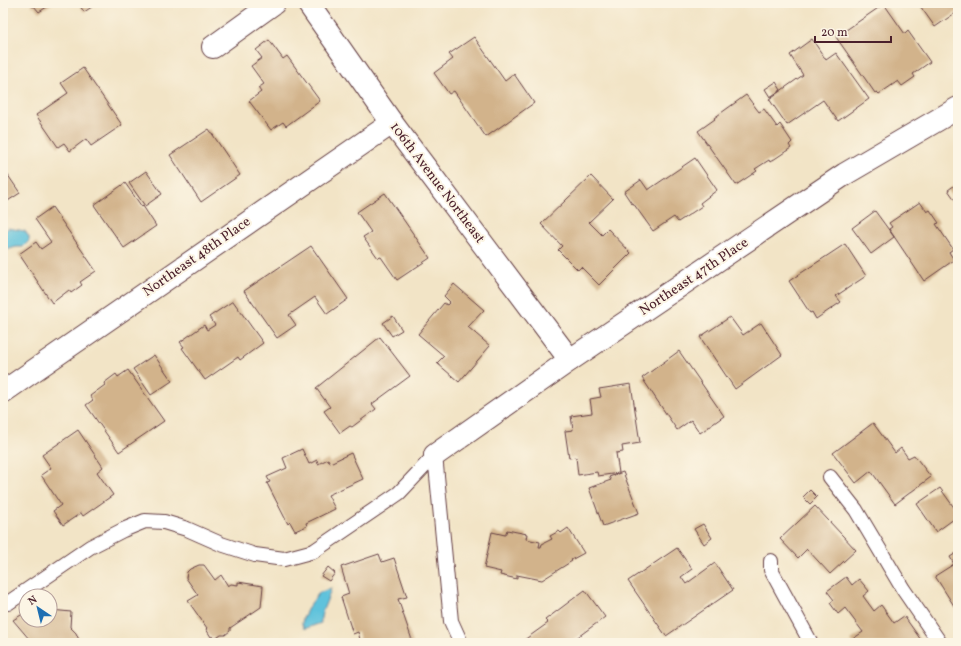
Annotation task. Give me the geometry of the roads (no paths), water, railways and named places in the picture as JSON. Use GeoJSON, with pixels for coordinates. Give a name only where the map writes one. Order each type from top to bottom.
{"type":"FeatureCollection","features":[{"type":"Feature","properties":{"kind":"street"},"geometry":{"type":"LineString","coordinates":[[213,47],[274,3]]}},
{"type":"Feature","properties":{"kind":"street","name":"106th Avenue Northeast"},"geometry":{"type":"LineString","coordinates":[[308,3],[392,123],[570,360]]}},
{"type":"Feature","properties":{"kind":"street","name":"Northeast 47th Place"},"geometry":{"type":"LineString","coordinates":[[435,455],[570,360],[845,174],[958,108]]}},
{"type":"Feature","properties":{"kind":"street","name":"Northeast 48th Place"},"geometry":{"type":"LineString","coordinates":[[3,392],[392,123]]}},
{"type":"Feature","properties":{"kind":"lane"},"geometry":{"type":"LineString","coordinates":[[8,603],[90,547],[123,530],[145,521],[164,522],[188,529],[221,544],[254,555],[284,559],[314,551],[399,493],[435,455]]}},
{"type":"Feature","properties":{"kind":"lane"},"geometry":{"type":"LineString","coordinates":[[435,455],[452,622],[461,643]]}},
{"type":"Feature","properties":{"kind":"lane"},"geometry":{"type":"LineString","coordinates":[[830,477],[856,510],[903,589],[940,643]]}},
{"type":"Feature","properties":{"kind":"lane"},"geometry":{"type":"LineString","coordinates":[[771,561],[771,570],[811,643]]}},
{"type":"Feature","properties":{"kind":"water"},"geometry":{"type":"Polygon","coordinates":[[[8,228],[25,231],[29,237],[29,241],[23,247],[16,247],[3,251],[3,233],[8,228]]]}},
{"type":"Feature","properties":{"kind":"water"},"geometry":{"type":"Polygon","coordinates":[[[331,588],[321,615],[321,623],[304,629],[302,624],[303,618],[309,606],[319,593],[331,588]]]}}]}
